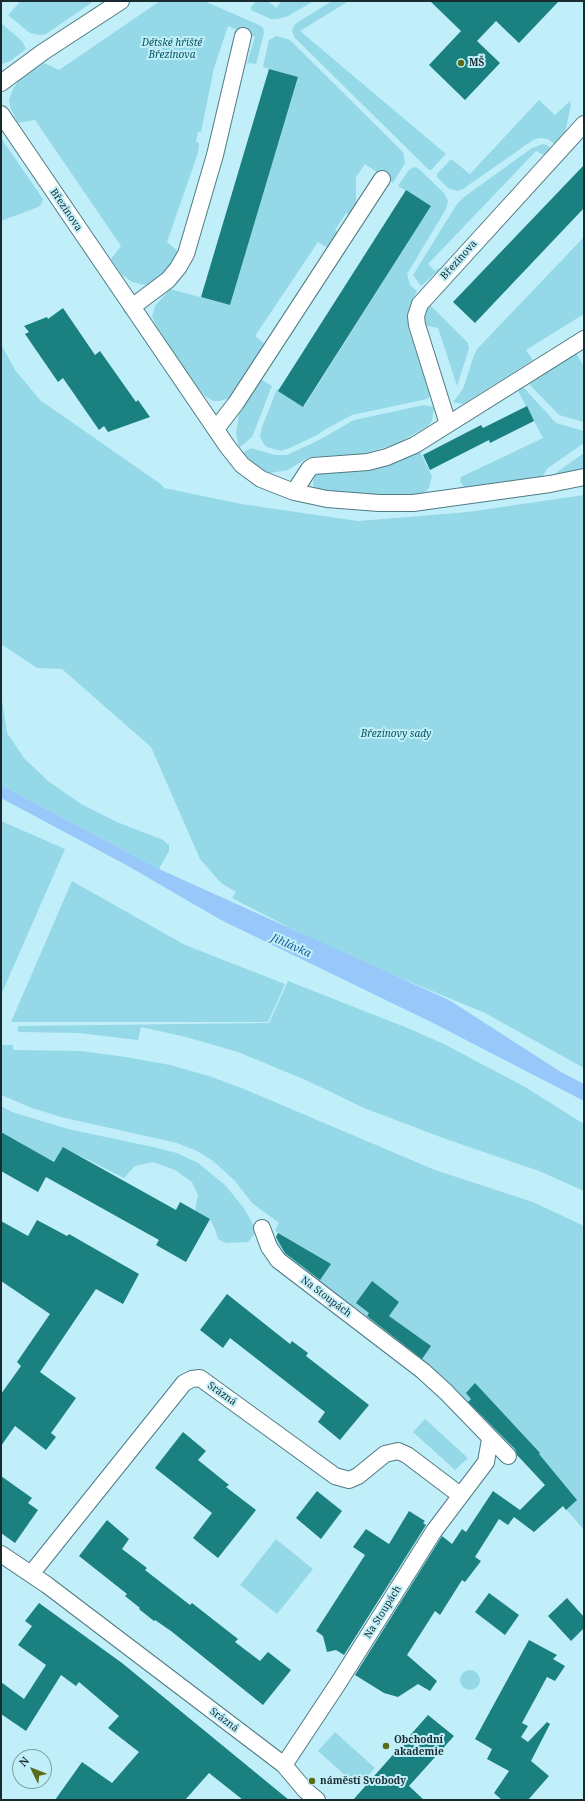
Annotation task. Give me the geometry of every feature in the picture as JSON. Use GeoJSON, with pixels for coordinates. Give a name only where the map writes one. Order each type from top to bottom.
{"type":"FeatureCollection","features":[{"type":"Feature","properties":{"kind":"street"},"geometry":{"type":"LineString","coordinates":[[1,83],[44,52],[121,1]]}},
{"type":"Feature","properties":{"kind":"street"},"geometry":{"type":"LineString","coordinates":[[132,306],[168,280],[178,268],[186,254],[215,155],[243,36]]}},
{"type":"Feature","properties":{"kind":"street","name":"Březinova"},"geometry":{"type":"LineString","coordinates":[[1,114],[216,429],[242,465],[251,472],[268,482],[294,492],[327,499],[379,503],[413,503],[550,484],[584,477]]}},
{"type":"Feature","properties":{"kind":"street","name":"Březinova"},"geometry":{"type":"LineString","coordinates":[[448,424],[417,325],[416,316],[420,304],[584,124]]}},
{"type":"Feature","properties":{"kind":"street"},"geometry":{"type":"LineString","coordinates":[[216,429],[241,397],[382,179]]}},
{"type":"Feature","properties":{"kind":"street"},"geometry":{"type":"LineString","coordinates":[[294,492],[308,468],[313,466],[368,462],[387,457],[415,445],[584,338]]}},
{"type":"Feature","properties":{"kind":"street","name":"Na Stoupách"},"geometry":{"type":"LineString","coordinates":[[262,1228],[269,1247],[278,1260],[423,1371],[446,1392],[490,1439],[486,1462],[434,1531],[339,1682],[284,1765]]}},
{"type":"Feature","properties":{"kind":"street","name":"Srázná"},"geometry":{"type":"LineString","coordinates":[[31,1574],[184,1383],[192,1379],[200,1378],[335,1476],[349,1480],[358,1476],[385,1454],[398,1451],[407,1455],[460,1495]]}},
{"type":"Feature","properties":{"kind":"street","name":"Srázná"},"geometry":{"type":"LineString","coordinates":[[1,1554],[31,1574],[284,1765]]}},
{"type":"Feature","properties":{"kind":"street"},"geometry":{"type":"LineString","coordinates":[[284,1765],[305,1790],[317,1800]]}},
{"type":"Feature","properties":{"kind":"green space"},"geometry":{"type":"Polygon","coordinates":[[[17,1],[94,1],[46,34],[40,35],[30,33],[8,15],[19,3],[17,1]]]}},
{"type":"Feature","properties":{"kind":"green space","name":"Dětské hřiště Březinova"},"geometry":{"type":"Polygon","coordinates":[[[160,1],[204,1],[259,25],[263,28],[264,33],[256,64],[247,63],[255,37],[228,26],[214,68],[201,132],[198,132],[196,142],[199,143],[198,153],[167,242],[179,252],[177,264],[149,285],[145,285],[132,282],[121,274],[111,259],[121,246],[35,120],[18,123],[11,110],[9,100],[13,89],[19,80],[44,63],[59,70],[160,1]]]}},
{"type":"Feature","properties":{"kind":"green space"},"geometry":{"type":"Polygon","coordinates":[[[256,1],[268,1],[276,8],[282,1],[314,1],[288,16],[271,19],[251,10],[251,7],[256,1]]]}},
{"type":"Feature","properties":{"kind":"green space"},"geometry":{"type":"Polygon","coordinates":[[[332,1],[349,1],[300,31],[446,154],[432,169],[429,170],[294,37],[292,30],[295,24],[332,1]]]}},
{"type":"Feature","properties":{"kind":"green space"},"geometry":{"type":"Polygon","coordinates":[[[1,23],[22,41],[26,49],[10,61],[1,64],[1,23]]]}},
{"type":"Feature","properties":{"kind":"green space"},"geometry":{"type":"Polygon","coordinates":[[[276,36],[290,40],[403,152],[405,163],[393,183],[365,164],[356,177],[356,207],[351,216],[346,213],[335,230],[340,234],[330,249],[318,242],[255,336],[268,347],[233,397],[220,401],[213,401],[205,396],[193,382],[155,324],[152,316],[155,306],[170,289],[230,305],[298,78],[263,67],[269,40],[276,36]]]}},
{"type":"Feature","properties":{"kind":"green space"},"geometry":{"type":"Polygon","coordinates":[[[539,100],[555,115],[570,101],[571,105],[563,142],[558,147],[548,139],[540,138],[533,140],[463,189],[457,191],[448,188],[437,177],[437,174],[451,159],[470,174],[539,100]]]}},
{"type":"Feature","properties":{"kind":"green space"},"geometry":{"type":"Polygon","coordinates":[[[1,138],[43,199],[41,205],[38,207],[1,221],[1,138]]]}},
{"type":"Feature","properties":{"kind":"green space"},"geometry":{"type":"Polygon","coordinates":[[[543,144],[547,145],[554,151],[548,157],[536,151],[428,264],[435,271],[438,268],[440,269],[421,286],[413,275],[457,204],[464,197],[532,148],[543,144]]]}},
{"type":"Feature","properties":{"kind":"green space"},"geometry":{"type":"Polygon","coordinates":[[[414,167],[418,168],[444,193],[448,201],[446,209],[407,274],[410,285],[417,291],[410,305],[408,323],[409,330],[430,396],[427,399],[352,415],[317,435],[281,451],[267,447],[263,443],[260,436],[277,389],[304,407],[431,206],[398,186],[409,170],[414,167]]]}},
{"type":"Feature","properties":{"kind":"green space"},"geometry":{"type":"Polygon","coordinates":[[[584,237],[584,314],[526,350],[533,360],[463,404],[453,402],[463,389],[474,355],[478,348],[584,237]]]}},
{"type":"Feature","properties":{"kind":"green space"},"geometry":{"type":"Polygon","coordinates":[[[427,302],[468,343],[469,349],[457,386],[438,328],[423,325],[423,313],[427,302]]]}},
{"type":"Feature","properties":{"kind":"green space","name":"Březinovy sady"},"geometry":{"type":"Polygon","coordinates":[[[1,344],[15,370],[40,400],[162,485],[164,488],[241,504],[358,521],[468,512],[584,495],[584,1068],[485,1013],[333,950],[232,898],[236,892],[221,883],[200,859],[151,747],[62,669],[37,668],[1,644],[1,344]]]}},
{"type":"Feature","properties":{"kind":"green space"},"geometry":{"type":"Polygon","coordinates":[[[576,353],[584,367],[584,422],[559,415],[530,385],[530,381],[576,353]]]}},
{"type":"Feature","properties":{"kind":"green space"},"geometry":{"type":"Polygon","coordinates":[[[262,380],[272,386],[252,437],[239,448],[236,434],[239,413],[258,382],[262,380]]]}},
{"type":"Feature","properties":{"kind":"green space"},"geometry":{"type":"Polygon","coordinates":[[[520,387],[524,388],[556,423],[584,431],[584,443],[548,468],[542,477],[468,488],[464,487],[460,481],[461,477],[543,438],[517,389],[520,387]]]}},
{"type":"Feature","properties":{"kind":"green space"},"geometry":{"type":"Polygon","coordinates":[[[424,405],[434,407],[432,421],[428,426],[396,444],[363,454],[309,457],[288,470],[270,473],[262,470],[242,453],[251,448],[275,455],[287,455],[319,440],[354,420],[424,405]]]}},
{"type":"Feature","properties":{"kind":"green space"},"geometry":{"type":"Polygon","coordinates":[[[419,450],[432,476],[429,488],[422,495],[408,497],[322,492],[314,488],[313,483],[315,475],[321,472],[356,471],[373,468],[419,450]]]}},
{"type":"Feature","properties":{"kind":"green space"},"geometry":{"type":"Polygon","coordinates":[[[584,453],[584,470],[555,475],[557,472],[584,453]]]}},
{"type":"Feature","properties":{"kind":"green space"},"geometry":{"type":"Polygon","coordinates":[[[1,693],[7,733],[24,758],[48,781],[81,804],[117,822],[163,840],[169,845],[169,851],[159,869],[1,785],[1,693]]]}},
{"type":"Feature","properties":{"kind":"green space"},"geometry":{"type":"Polygon","coordinates":[[[1,821],[65,849],[1,995],[1,821]]]}},
{"type":"Feature","properties":{"kind":"green space"},"geometry":{"type":"Polygon","coordinates":[[[72,881],[185,945],[285,984],[268,1022],[11,1022],[72,881]]]}},
{"type":"Feature","properties":{"kind":"green space"},"geometry":{"type":"Polygon","coordinates":[[[288,981],[410,1029],[446,1045],[525,1087],[584,1124],[584,1191],[539,1171],[443,1138],[364,1108],[308,1081],[238,1052],[186,1037],[141,1027],[138,1040],[79,1033],[18,1032],[18,1026],[269,1023],[288,981]]]}},
{"type":"Feature","properties":{"kind":"green space"},"geometry":{"type":"Polygon","coordinates":[[[1,1045],[13,1045],[13,1050],[81,1051],[126,1057],[170,1065],[209,1076],[244,1089],[435,1170],[533,1202],[584,1226],[584,1530],[535,1473],[488,1422],[430,1366],[367,1316],[305,1274],[307,1270],[280,1253],[272,1245],[278,1233],[275,1230],[279,1223],[252,1203],[235,1181],[213,1161],[197,1151],[177,1143],[61,1117],[32,1108],[1,1095],[1,1045]]]}},
{"type":"Feature","properties":{"kind":"green space"},"geometry":{"type":"Polygon","coordinates":[[[1,1106],[12,1112],[68,1129],[177,1153],[198,1163],[225,1185],[243,1207],[257,1231],[248,1242],[226,1243],[218,1239],[210,1219],[195,1211],[198,1195],[192,1182],[175,1170],[153,1162],[135,1166],[124,1178],[63,1147],[54,1162],[1,1132],[1,1106]]]}},
{"type":"Feature","properties":{"kind":"green space"},"geometry":{"type":"Polygon","coordinates":[[[425,1419],[468,1458],[455,1470],[413,1432],[425,1419]]]}},
{"type":"Feature","properties":{"kind":"green space"},"geometry":{"type":"Polygon","coordinates":[[[276,1539],[313,1569],[277,1614],[240,1585],[276,1539]]]}},
{"type":"Feature","properties":{"kind":"green space"},"geometry":{"type":"Polygon","coordinates":[[[470,1670],[477,1673],[480,1680],[477,1687],[470,1690],[463,1687],[460,1680],[463,1673],[470,1670]]]}},
{"type":"Feature","properties":{"kind":"green space"},"geometry":{"type":"Polygon","coordinates":[[[335,1732],[375,1768],[358,1787],[318,1751],[335,1732]]]}},
{"type":"Feature","properties":{"kind":"water","name":"Jihlávka"},"geometry":{"type":"Polygon","coordinates":[[[1,785],[159,869],[449,1000],[561,1072],[584,1084],[584,1101],[433,1023],[221,920],[128,866],[1,798],[1,785]]]}},
{"type":"Feature","properties":{"kind":"building"},"geometry":{"type":"Polygon","coordinates":[[[430,1],[559,1],[519,43],[496,21],[477,41],[500,63],[465,100],[429,65],[461,31],[430,1]]]}},
{"type":"Feature","properties":{"kind":"building"},"geometry":{"type":"Polygon","coordinates":[[[269,69],[298,77],[230,305],[201,297],[269,69]]]}},
{"type":"Feature","properties":{"kind":"building"},"geometry":{"type":"Polygon","coordinates":[[[584,165],[584,208],[475,323],[453,302],[584,165]]]}},
{"type":"Feature","properties":{"kind":"building"},"geometry":{"type":"Polygon","coordinates":[[[406,190],[431,206],[303,407],[278,391],[406,190]]]}},
{"type":"Feature","properties":{"kind":"building"},"geometry":{"type":"Polygon","coordinates":[[[63,308],[95,355],[100,351],[136,402],[138,400],[150,417],[108,432],[104,426],[99,430],[63,378],[58,382],[25,334],[29,332],[24,326],[47,317],[48,319],[63,308]]]}},
{"type":"Feature","properties":{"kind":"building"},"geometry":{"type":"Polygon","coordinates":[[[527,406],[534,421],[490,443],[489,440],[430,470],[423,455],[481,425],[483,428],[527,406]]]}},
{"type":"Feature","properties":{"kind":"building"},"geometry":{"type":"Polygon","coordinates":[[[1,1132],[54,1162],[63,1147],[176,1210],[180,1202],[210,1219],[186,1262],[156,1245],[159,1240],[46,1177],[38,1192],[1,1171],[1,1132]]]}},
{"type":"Feature","properties":{"kind":"building"},"geometry":{"type":"Polygon","coordinates":[[[37,1220],[67,1236],[69,1234],[139,1274],[123,1304],[96,1289],[40,1372],[76,1398],[51,1433],[56,1437],[46,1450],[15,1426],[1,1446],[1,1394],[21,1366],[17,1362],[50,1314],[1,1281],[1,1221],[28,1236],[37,1220]]]}},
{"type":"Feature","properties":{"kind":"building"},"geometry":{"type":"Polygon","coordinates":[[[278,1233],[331,1264],[320,1280],[285,1253],[276,1237],[278,1233]]]}},
{"type":"Feature","properties":{"kind":"building"},"geometry":{"type":"Polygon","coordinates":[[[372,1281],[399,1302],[389,1316],[431,1346],[422,1359],[367,1316],[369,1313],[356,1303],[372,1281]]]}},
{"type":"Feature","properties":{"kind":"building"},"geometry":{"type":"Polygon","coordinates":[[[227,1294],[290,1344],[292,1341],[308,1353],[306,1356],[369,1405],[340,1440],[318,1422],[325,1412],[230,1338],[223,1348],[200,1330],[227,1294]]]}},
{"type":"Feature","properties":{"kind":"building"},"geometry":{"type":"Polygon","coordinates":[[[475,1383],[540,1453],[539,1454],[577,1500],[566,1510],[563,1506],[534,1532],[514,1517],[508,1525],[499,1519],[475,1557],[481,1561],[465,1582],[462,1580],[440,1615],[435,1611],[407,1655],[437,1681],[430,1691],[418,1684],[398,1697],[384,1693],[355,1675],[442,1536],[452,1544],[462,1529],[466,1532],[493,1491],[520,1510],[545,1485],[517,1455],[515,1449],[468,1402],[471,1399],[466,1393],[475,1383]]]}},
{"type":"Feature","properties":{"kind":"building"},"geometry":{"type":"Polygon","coordinates":[[[183,1432],[206,1451],[198,1460],[229,1485],[226,1487],[256,1510],[218,1558],[193,1538],[212,1513],[155,1468],[183,1432]]]}},
{"type":"Feature","properties":{"kind":"building"},"geometry":{"type":"Polygon","coordinates":[[[1,1476],[32,1498],[28,1503],[38,1510],[15,1543],[1,1533],[1,1476]]]}},
{"type":"Feature","properties":{"kind":"building"},"geometry":{"type":"Polygon","coordinates":[[[317,1491],[342,1511],[321,1539],[296,1518],[317,1491]]]}},
{"type":"Feature","properties":{"kind":"building"},"geometry":{"type":"Polygon","coordinates":[[[409,1511],[425,1521],[423,1523],[426,1525],[344,1655],[336,1650],[327,1652],[323,1636],[316,1631],[365,1555],[353,1547],[366,1529],[389,1544],[409,1511]]]}},
{"type":"Feature","properties":{"kind":"building"},"geometry":{"type":"Polygon","coordinates":[[[107,1520],[129,1539],[122,1549],[147,1568],[145,1570],[190,1605],[192,1603],[238,1639],[235,1642],[260,1661],[268,1652],[291,1670],[263,1705],[171,1631],[155,1620],[154,1621],[139,1609],[140,1608],[125,1596],[127,1594],[79,1556],[107,1520]]]}},
{"type":"Feature","properties":{"kind":"building"},"geometry":{"type":"Polygon","coordinates":[[[489,1593],[519,1615],[505,1635],[475,1612],[489,1593]]]}},
{"type":"Feature","properties":{"kind":"building"},"geometry":{"type":"Polygon","coordinates":[[[567,1598],[584,1617],[584,1628],[571,1641],[548,1616],[567,1598]]]}},
{"type":"Feature","properties":{"kind":"building"},"geometry":{"type":"Polygon","coordinates":[[[39,1603],[122,1663],[289,1800],[243,1800],[209,1773],[185,1800],[55,1800],[82,1762],[112,1783],[139,1752],[108,1728],[119,1716],[79,1682],[76,1686],[61,1675],[26,1731],[1,1714],[1,1682],[24,1699],[46,1665],[18,1645],[32,1626],[25,1621],[39,1603]]]}},
{"type":"Feature","properties":{"kind":"building"},"geometry":{"type":"Polygon","coordinates":[[[529,1640],[557,1655],[553,1659],[565,1666],[555,1681],[547,1677],[522,1723],[528,1726],[521,1737],[528,1742],[547,1722],[550,1724],[531,1761],[549,1776],[528,1800],[502,1800],[494,1793],[509,1771],[487,1759],[492,1749],[475,1739],[529,1640]]]}},
{"type":"Feature","properties":{"kind":"building"},"geometry":{"type":"Polygon","coordinates":[[[428,1715],[454,1736],[409,1786],[424,1800],[353,1800],[428,1715]]]}},
{"type":"Feature","properties":{"kind":"place","name":"MŠ"},"geometry":{"type":"Point","coordinates":[461,63]}},
{"type":"Feature","properties":{"kind":"place","name":"Obchodní akademie"},"geometry":{"type":"Point","coordinates":[386,1746]}},
{"type":"Feature","properties":{"kind":"place","name":"náměstí Svobody"},"geometry":{"type":"Point","coordinates":[312,1781]}}]}
